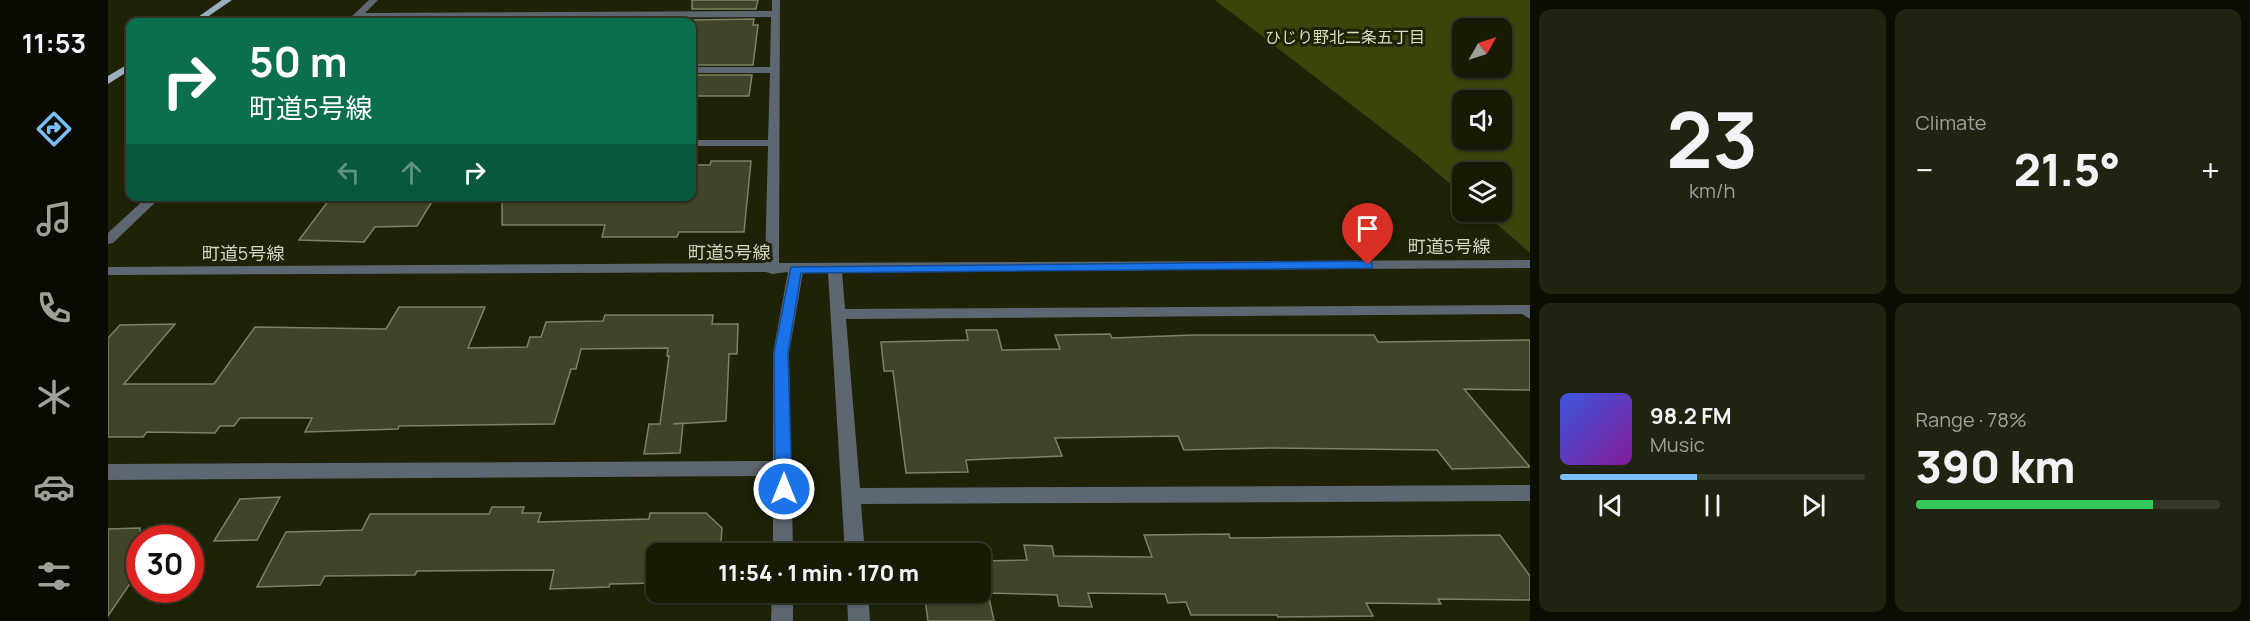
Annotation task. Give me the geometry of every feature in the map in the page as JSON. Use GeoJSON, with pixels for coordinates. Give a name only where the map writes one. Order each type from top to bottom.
{"type":"FeatureCollection","features":[{"type":"Feature","properties":{"kind":"main road"},"geometry":{"type":"LineString","coordinates":[[201,18],[228,0]]}},
{"type":"Feature","properties":{"kind":"main road"},"geometry":{"type":"LineString","coordinates":[[108,81],[126,69]]}},
{"type":"Feature","properties":{"kind":"street"},"geometry":{"type":"LineString","coordinates":[[355,18],[374,0]]}},
{"type":"Feature","properties":{"kind":"street"},"geometry":{"type":"LineString","coordinates":[[772,270],[776,143],[774,70],[776,0]]}},
{"type":"Feature","properties":{"kind":"street"},"geometry":{"type":"LineString","coordinates":[[357,16],[776,14]]}},
{"type":"Feature","properties":{"kind":"street"},"geometry":{"type":"LineString","coordinates":[[696,70],[774,70]]}},
{"type":"Feature","properties":{"kind":"street"},"geometry":{"type":"LineString","coordinates":[[696,143],[776,143]]}},
{"type":"Feature","properties":{"kind":"street"},"geometry":{"type":"LineString","coordinates":[[108,240],[151,201]]}},
{"type":"Feature","properties":{"kind":"street","name":"町道5号線"},"geometry":{"type":"LineString","coordinates":[[108,271],[772,270],[1530,264]]}},
{"type":"Feature","properties":{"kind":"street"},"geometry":{"type":"LineString","coordinates":[[783,543],[781,353],[796,269]]}},
{"type":"Feature","properties":{"kind":"street"},"geometry":{"type":"LineString","coordinates":[[835,269],[854,543]]}},
{"type":"Feature","properties":{"kind":"street"},"geometry":{"type":"LineString","coordinates":[[837,314],[1526,309],[1530,314]]}},
{"type":"Feature","properties":{"kind":"street"},"geometry":{"type":"LineString","coordinates":[[108,472],[784,468]]}},
{"type":"Feature","properties":{"kind":"street"},"geometry":{"type":"LineString","coordinates":[[851,496],[1530,493]]}},
{"type":"Feature","properties":{"kind":"street"},"geometry":{"type":"LineString","coordinates":[[782,621],[783,603]]}},
{"type":"Feature","properties":{"kind":"street"},"geometry":{"type":"LineString","coordinates":[[858,603],[859,621]]}},
{"type":"Feature","properties":{"kind":"green space"},"geometry":{"type":"Polygon","coordinates":[[[1215,0],[1530,0],[1530,253],[1494,222],[1512,222],[1512,162],[1452,162],[1452,185],[1414,153],[1215,0]]]}},
{"type":"Feature","properties":{"kind":"building"},"geometry":{"type":"Polygon","coordinates":[[[692,0],[758,0],[756,9],[692,9],[692,0]]]}},
{"type":"Feature","properties":{"kind":"building"},"geometry":{"type":"Polygon","coordinates":[[[754,19],[753,25],[758,25],[753,65],[696,65],[696,20],[754,19]]]}},
{"type":"Feature","properties":{"kind":"building"},"geometry":{"type":"Polygon","coordinates":[[[696,75],[752,75],[749,96],[696,96],[696,75]]]}},
{"type":"Feature","properties":{"kind":"building"},"geometry":{"type":"Polygon","coordinates":[[[711,161],[751,161],[744,232],[679,232],[677,237],[602,237],[605,225],[502,225],[502,201],[696,201],[696,165],[710,165],[711,161]]]}},
{"type":"Feature","properties":{"kind":"building"},"geometry":{"type":"Polygon","coordinates":[[[328,201],[432,201],[417,226],[375,227],[364,242],[299,240],[328,201]]]}},
{"type":"Feature","properties":{"kind":"building"},"geometry":{"type":"Polygon","coordinates":[[[399,307],[485,307],[468,348],[527,347],[530,337],[541,337],[546,322],[603,321],[605,315],[713,315],[712,324],[738,324],[737,354],[729,354],[726,421],[683,423],[680,453],[644,454],[649,424],[660,424],[669,356],[667,356],[668,348],[581,349],[576,369],[571,369],[554,424],[399,426],[398,429],[305,432],[312,418],[240,418],[234,426],[220,426],[215,433],[147,432],[143,437],[108,437],[108,338],[120,325],[175,324],[124,384],[214,384],[255,327],[386,329],[399,307]]]}},
{"type":"Feature","properties":{"kind":"building"},"geometry":{"type":"Polygon","coordinates":[[[966,330],[997,330],[1002,350],[1060,349],[1055,335],[1110,334],[1112,338],[1193,335],[1374,335],[1378,342],[1530,340],[1530,390],[1464,389],[1530,467],[1452,469],[1437,450],[1274,448],[1184,450],[1178,436],[1055,438],[1062,456],[966,460],[968,472],[906,473],[893,371],[884,371],[881,342],[968,340],[966,330]]]}},
{"type":"Feature","properties":{"kind":"building"},"geometry":{"type":"Polygon","coordinates":[[[280,497],[257,540],[214,541],[240,499],[280,497]]]}},
{"type":"Feature","properties":{"kind":"building"},"geometry":{"type":"Polygon","coordinates":[[[492,507],[524,507],[522,513],[541,513],[538,522],[649,519],[650,513],[706,513],[722,528],[721,543],[646,543],[646,583],[610,584],[609,587],[550,589],[554,570],[417,571],[415,575],[325,576],[320,585],[257,587],[286,532],[362,530],[370,514],[489,514],[492,507]]]}},
{"type":"Feature","properties":{"kind":"building"},"geometry":{"type":"Polygon","coordinates":[[[126,528],[126,590],[108,616],[108,529],[126,528]]]}},
{"type":"Feature","properties":{"kind":"building"},"geometry":{"type":"Polygon","coordinates":[[[1229,534],[1230,538],[1500,535],[1530,576],[1530,600],[1438,599],[1441,604],[1366,603],[1373,616],[1278,617],[1277,615],[1191,615],[1186,602],[1168,603],[1165,594],[1088,593],[1092,607],[1059,606],[1057,595],[991,593],[991,561],[1027,560],[1024,545],[1052,546],[1054,556],[1152,557],[1144,535],[1229,534]]]}},
{"type":"Feature","properties":{"kind":"building"},"geometry":{"type":"Polygon","coordinates":[[[926,603],[990,603],[994,621],[928,621],[926,603]]]}},
{"type":"Feature","properties":{"kind":"district","name":"ひじり野北二条五丁目"},"geometry":{"type":"Point","coordinates":[1345,37]}},
{"type":"Feature","properties":{"kind":"route"},"geometry":{"type":"LineString","coordinates":[[784,489],[781,353],[796,269],[1368,265]]}}]}
